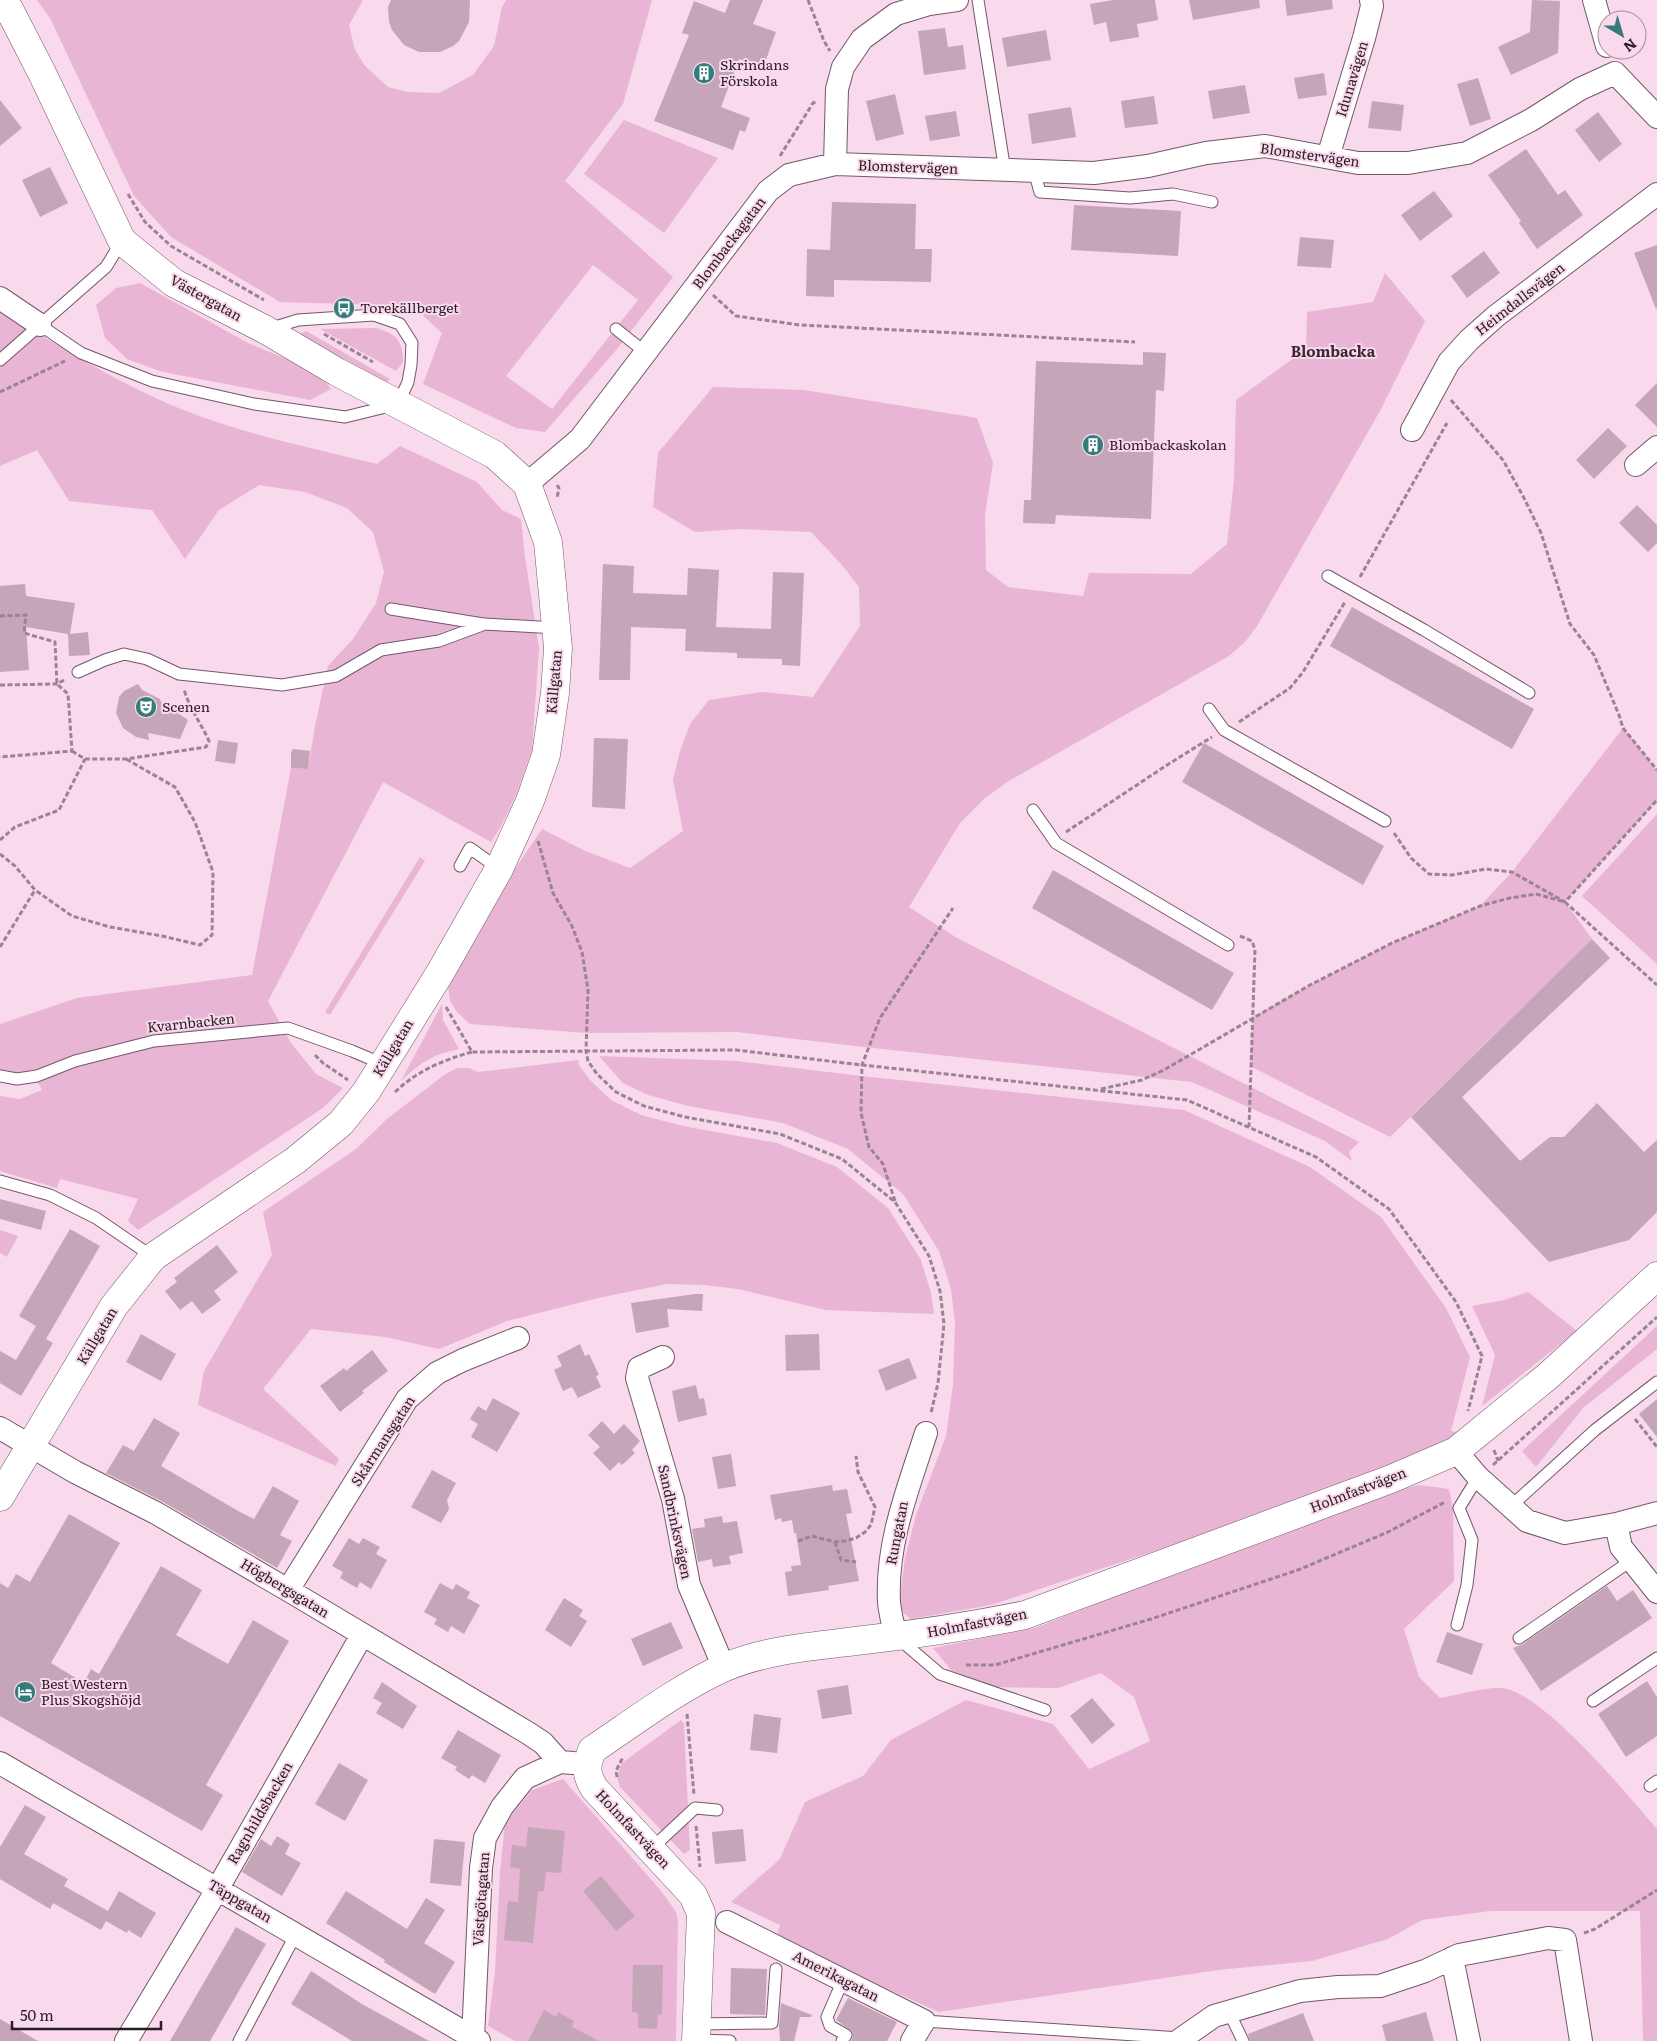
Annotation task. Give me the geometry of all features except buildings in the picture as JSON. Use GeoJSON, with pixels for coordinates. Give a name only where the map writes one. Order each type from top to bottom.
{"type":"FeatureCollection","features":[{"type":"Feature","properties":{"kind":"street","name":"Västergatan"},"geometry":{"type":"LineString","coordinates":[[1,0],[9,9],[42,73],[122,240],[174,283],[266,330],[337,372],[536,478]]}},
{"type":"Feature","properties":{"kind":"street"},"geometry":{"type":"LineString","coordinates":[[835,164],[837,89],[843,67],[862,38],[896,14],[929,4],[957,0]]}},
{"type":"Feature","properties":{"kind":"street","name":"Idunavägen"},"geometry":{"type":"LineString","coordinates":[[1328,157],[1364,38],[1372,6],[1371,0]]}},
{"type":"Feature","properties":{"kind":"street"},"geometry":{"type":"LineString","coordinates":[[1611,60],[1615,73],[1657,117]]}},
{"type":"Feature","properties":{"kind":"street","name":"Blomstervägen"},"geometry":{"type":"LineString","coordinates":[[835,164],[1094,173],[1148,166],[1206,153],[1265,146],[1358,163],[1408,163],[1467,152],[1531,120],[1580,90],[1615,73]]}},
{"type":"Feature","properties":{"kind":"street","name":"Blombackagatan"},"geometry":{"type":"LineString","coordinates":[[536,478],[577,443],[768,191],[789,175],[835,164]]}},
{"type":"Feature","properties":{"kind":"street","name":"Heimdallsvägen"},"geometry":{"type":"LineString","coordinates":[[1412,430],[1449,362],[1486,325],[1657,194]]}},
{"type":"Feature","properties":{"kind":"street"},"geometry":{"type":"LineString","coordinates":[[0,298],[40,324]]}},
{"type":"Feature","properties":{"kind":"street"},"geometry":{"type":"LineString","coordinates":[[1636,465],[1657,446]]}},
{"type":"Feature","properties":{"kind":"street","name":"Källgatan"},"geometry":{"type":"LineString","coordinates":[[0,1496],[114,1306],[153,1257],[296,1160],[341,1123],[366,1092],[440,972],[499,869],[530,801],[546,755],[555,693],[558,648],[548,542],[536,478]]}},
{"type":"Feature","properties":{"kind":"street","name":"Holmfastvägen"},"geometry":{"type":"LineString","coordinates":[[696,2035],[701,1913],[694,1895],[594,1788],[587,1775],[587,1764],[592,1750],[686,1689],[724,1668],[764,1654],[963,1628],[1025,1616],[1391,1479],[1456,1451],[1555,1370],[1657,1276]]}},
{"type":"Feature","properties":{"kind":"street","name":"Skårmansgatan"},"geometry":{"type":"LineString","coordinates":[[288,1590],[407,1399],[437,1373],[462,1360],[518,1338]]}},
{"type":"Feature","properties":{"kind":"street","name":"Sandbrinksvägen"},"geometry":{"type":"LineString","coordinates":[[663,1357],[639,1368],[638,1378],[673,1499],[688,1586],[724,1668]]}},
{"type":"Feature","properties":{"kind":"street","name":"Högbergsgatan"},"geometry":{"type":"LineString","coordinates":[[0,1428],[75,1472],[164,1518],[528,1733],[543,1743],[560,1762]]}},
{"type":"Feature","properties":{"kind":"street","name":"Rungatan"},"geometry":{"type":"LineString","coordinates":[[896,1636],[889,1603],[890,1557],[898,1515],[926,1433]]}},
{"type":"Feature","properties":{"kind":"street"},"geometry":{"type":"LineString","coordinates":[[1456,1451],[1478,1477],[1527,1521],[1565,1533],[1616,1524],[1657,1513]]}},
{"type":"Feature","properties":{"kind":"street"},"geometry":{"type":"LineString","coordinates":[[1616,1524],[1620,1547],[1657,1592]]}},
{"type":"Feature","properties":{"kind":"street","name":"Ragnhildsbacken"},"geometry":{"type":"LineString","coordinates":[[126,2041],[218,1888],[362,1635]]}},
{"type":"Feature","properties":{"kind":"street","name":"Västgötagatan"},"geometry":{"type":"LineString","coordinates":[[476,2039],[481,1868],[485,1838],[502,1807],[525,1778],[560,1762],[587,1764]]}},
{"type":"Feature","properties":{"kind":"street","name":"Täppgatan"},"geometry":{"type":"LineString","coordinates":[[0,1763],[476,2039]]}},
{"type":"Feature","properties":{"kind":"street","name":"Amerikagatan"},"geometry":{"type":"LineString","coordinates":[[727,1922],[924,2021]]}},
{"type":"Feature","properties":{"kind":"street"},"geometry":{"type":"LineString","coordinates":[[1179,2040],[1214,2016],[1300,1991],[1338,1987],[1380,1986],[1425,1971],[1459,1954],[1548,1938],[1565,1940],[1581,2041]]}},
{"type":"Feature","properties":{"kind":"street"},"geometry":{"type":"LineString","coordinates":[[1452,1958],[1469,2041]]}},
{"type":"Feature","properties":{"kind":"street"},"geometry":{"type":"LineString","coordinates":[[912,2041],[924,2021]]}},
{"type":"Feature","properties":{"kind":"lane"},"geometry":{"type":"LineString","coordinates":[[978,0],[1005,171]]}},
{"type":"Feature","properties":{"kind":"lane"},"geometry":{"type":"LineString","coordinates":[[1034,171],[1040,192],[1130,198],[1173,194],[1212,202]]}},
{"type":"Feature","properties":{"kind":"lane"},"geometry":{"type":"LineString","coordinates":[[0,360],[106,266],[122,240]]}},
{"type":"Feature","properties":{"kind":"lane"},"geometry":{"type":"LineString","coordinates":[[40,324],[81,353],[152,381],[254,404],[345,417],[398,404],[408,382],[412,365],[412,343],[400,324],[374,314],[298,320],[266,330]]}},
{"type":"Feature","properties":{"kind":"lane"},"geometry":{"type":"LineString","coordinates":[[616,329],[646,352]]}},
{"type":"Feature","properties":{"kind":"lane"},"geometry":{"type":"LineString","coordinates":[[1328,576],[1424,630],[1529,693]]}},
{"type":"Feature","properties":{"kind":"lane"},"geometry":{"type":"LineString","coordinates":[[391,609],[485,624],[556,628]]}},
{"type":"Feature","properties":{"kind":"lane"},"geometry":{"type":"LineString","coordinates":[[78,672],[124,654],[147,659],[179,674],[282,684],[336,676],[381,650],[439,641],[485,624]]}},
{"type":"Feature","properties":{"kind":"lane"},"geometry":{"type":"LineString","coordinates":[[1209,709],[1224,730],[1384,821]]}},
{"type":"Feature","properties":{"kind":"lane"},"geometry":{"type":"LineString","coordinates":[[1033,810],[1053,841],[1228,946]]}},
{"type":"Feature","properties":{"kind":"lane"},"geometry":{"type":"LineString","coordinates":[[460,866],[470,848],[499,869]]}},
{"type":"Feature","properties":{"kind":"lane","name":"Kvarnbacken"},"geometry":{"type":"LineString","coordinates":[[0,1076],[18,1079],[37,1076],[75,1061],[154,1041],[288,1028],[352,1050],[383,1064]]}},
{"type":"Feature","properties":{"kind":"lane"},"geometry":{"type":"LineString","coordinates":[[0,1181],[50,1195],[96,1218],[153,1257]]}},
{"type":"Feature","properties":{"kind":"lane"},"geometry":{"type":"LineString","coordinates":[[1510,1507],[1595,1430],[1657,1382]]}},
{"type":"Feature","properties":{"kind":"lane"},"geometry":{"type":"LineString","coordinates":[[1457,1625],[1467,1585],[1472,1540],[1459,1508],[1478,1477]]}},
{"type":"Feature","properties":{"kind":"lane"},"geometry":{"type":"LineString","coordinates":[[1519,1638],[1632,1560]]}},
{"type":"Feature","properties":{"kind":"lane"},"geometry":{"type":"LineString","coordinates":[[896,1636],[940,1674],[1045,1710]]}},
{"type":"Feature","properties":{"kind":"lane"},"geometry":{"type":"LineString","coordinates":[[1593,1701],[1657,1658]]}},
{"type":"Feature","properties":{"kind":"lane"},"geometry":{"type":"LineString","coordinates":[[651,1849],[695,1808],[717,1810]]}},
{"type":"Feature","properties":{"kind":"lane"},"geometry":{"type":"LineString","coordinates":[[239,2041],[296,1934]]}},
{"type":"Feature","properties":{"kind":"lane"},"geometry":{"type":"LineString","coordinates":[[696,2035],[772,2023],[776,1969]]}},
{"type":"Feature","properties":{"kind":"lane"},"geometry":{"type":"LineString","coordinates":[[842,2041],[846,2035],[830,2026],[827,2017],[843,1980]]}},
{"type":"Feature","properties":{"kind":"lane"},"geometry":{"type":"LineString","coordinates":[[1229,2012],[1243,2041]]}},
{"type":"Feature","properties":{"kind":"lane"},"geometry":{"type":"LineString","coordinates":[[924,2021],[1179,2040]]}},
{"type":"Feature","properties":{"kind":"lane"},"geometry":{"type":"LineString","coordinates":[[696,2035],[730,2041]]}},
{"type":"Feature","properties":{"kind":"path"},"geometry":{"type":"LineString","coordinates":[[808,0],[824,41],[843,67]]}},
{"type":"Feature","properties":{"kind":"path"},"geometry":{"type":"LineString","coordinates":[[775,163],[813,103],[824,101],[837,104]]}},
{"type":"Feature","properties":{"kind":"path"},"geometry":{"type":"LineString","coordinates":[[124,188],[145,222],[171,246],[266,301]]}},
{"type":"Feature","properties":{"kind":"path"},"geometry":{"type":"LineString","coordinates":[[696,288],[708,291],[736,316],[800,325],[1135,342]]}},
{"type":"Feature","properties":{"kind":"path"},"geometry":{"type":"LineString","coordinates":[[298,320],[374,363]]}},
{"type":"Feature","properties":{"kind":"path"},"geometry":{"type":"LineString","coordinates":[[0,392],[81,353]]}},
{"type":"Feature","properties":{"kind":"path"},"geometry":{"type":"LineString","coordinates":[[1435,387],[1449,398],[1474,425],[1507,468],[1541,533],[1570,624],[1594,655],[1623,728],[1657,770]]}},
{"type":"Feature","properties":{"kind":"path"},"geometry":{"type":"LineString","coordinates":[[1053,841],[1167,765],[1290,688],[1304,672],[1320,647],[1447,423]]}},
{"type":"Feature","properties":{"kind":"path"},"geometry":{"type":"LineString","coordinates":[[536,478],[559,488],[557,501]]}},
{"type":"Feature","properties":{"kind":"path"},"geometry":{"type":"LineString","coordinates":[[0,616],[26,615],[24,633],[55,642],[57,684],[68,694],[72,751]]}},
{"type":"Feature","properties":{"kind":"path"},"geometry":{"type":"LineString","coordinates":[[0,685],[57,684],[78,672]]}},
{"type":"Feature","properties":{"kind":"path"},"geometry":{"type":"LineString","coordinates":[[0,757],[72,751],[85,759],[126,759],[206,747],[209,741],[201,722],[188,703],[179,674]]}},
{"type":"Feature","properties":{"kind":"path"},"geometry":{"type":"LineString","coordinates":[[0,840],[15,827],[59,810],[85,759]]}},
{"type":"Feature","properties":{"kind":"path"},"geometry":{"type":"LineString","coordinates":[[0,854],[15,866],[35,890],[72,916],[110,927],[200,945],[212,935],[212,872],[195,822],[175,787],[126,759]]}},
{"type":"Feature","properties":{"kind":"path"},"geometry":{"type":"LineString","coordinates":[[1565,902],[1657,800]]}},
{"type":"Feature","properties":{"kind":"path"},"geometry":{"type":"LineString","coordinates":[[1384,821],[1411,858],[1428,874],[1452,875],[1486,869],[1512,872],[1565,902],[1657,985]]}},
{"type":"Feature","properties":{"kind":"path"},"geometry":{"type":"LineString","coordinates":[[538,838],[553,893],[572,926],[582,952],[588,990],[586,1051],[588,1061],[597,1074],[616,1092],[637,1103],[685,1117],[780,1134],[842,1159],[895,1202]]}},
{"type":"Feature","properties":{"kind":"path"},"geometry":{"type":"LineString","coordinates":[[0,947],[35,890]]}},
{"type":"Feature","properties":{"kind":"path"},"geometry":{"type":"LineString","coordinates":[[1097,1090],[1142,1080],[1164,1070],[1310,985],[1392,943],[1480,906],[1510,898],[1536,894],[1565,902]]}},
{"type":"Feature","properties":{"kind":"path"},"geometry":{"type":"LineString","coordinates":[[926,1433],[938,1383],[944,1324],[940,1291],[929,1256],[895,1202],[883,1164],[869,1147],[863,1122],[860,1088],[862,1065],[880,1018],[953,908]]}},
{"type":"Feature","properties":{"kind":"path"},"geometry":{"type":"LineString","coordinates":[[1228,946],[1240,936],[1252,941],[1255,950],[1249,1127]]}},
{"type":"Feature","properties":{"kind":"path"},"geometry":{"type":"LineString","coordinates":[[440,972],[441,994],[449,1013],[472,1052]]}},
{"type":"Feature","properties":{"kind":"path"},"geometry":{"type":"LineString","coordinates":[[288,1028],[323,1063],[386,1103],[396,1090],[425,1070],[443,1060],[472,1052],[736,1050],[1187,1100],[1316,1157],[1388,1209],[1456,1302],[1482,1356],[1465,1422],[1487,1427],[1498,1462]]}},
{"type":"Feature","properties":{"kind":"path"},"geometry":{"type":"LineString","coordinates":[[1478,1477],[1498,1462],[1657,1317]]}},
{"type":"Feature","properties":{"kind":"path"},"geometry":{"type":"LineString","coordinates":[[1625,1407],[1657,1448]]}},
{"type":"Feature","properties":{"kind":"path"},"geometry":{"type":"LineString","coordinates":[[798,1541],[812,1536],[835,1542],[856,1538],[865,1532],[874,1518],[875,1507],[858,1472],[856,1456]]}},
{"type":"Feature","properties":{"kind":"path"},"geometry":{"type":"LineString","coordinates":[[962,1666],[995,1665],[1151,1619],[1289,1573],[1388,1532],[1447,1500]]}},
{"type":"Feature","properties":{"kind":"path"},"geometry":{"type":"LineString","coordinates":[[835,1542],[841,1560],[856,1562]]}},
{"type":"Feature","properties":{"kind":"path"},"geometry":{"type":"LineString","coordinates":[[686,1707],[700,1866],[704,1872]]}},
{"type":"Feature","properties":{"kind":"path"},"geometry":{"type":"LineString","coordinates":[[617,1781],[616,1771],[624,1756]]}},
{"type":"Feature","properties":{"kind":"path"},"geometry":{"type":"LineString","coordinates":[[693,1863],[700,1866]]}},
{"type":"Feature","properties":{"kind":"path"},"geometry":{"type":"LineString","coordinates":[[1565,1940],[1595,1928],[1657,1890]]}},
{"type":"Feature","properties":{"kind":"shaded area"},"geometry":{"type":"Polygon","coordinates":[[[37,0],[363,0],[349,25],[355,50],[365,66],[388,87],[408,92],[439,93],[473,75],[494,46],[502,7],[506,0],[652,0],[623,104],[565,181],[673,277],[617,349],[545,432],[516,428],[423,384],[442,333],[413,306],[280,302],[171,237],[134,196],[50,18],[37,0]],[[593,265],[506,376],[552,409],[638,300],[593,265]]]}},
{"type":"Feature","properties":{"kind":"shaded area"},"geometry":{"type":"Polygon","coordinates":[[[624,120],[718,158],[664,233],[584,174],[624,120]]]}},
{"type":"Feature","properties":{"kind":"shaded area"},"geometry":{"type":"Polygon","coordinates":[[[1385,273],[1425,321],[1380,411],[1257,626],[1245,642],[1229,656],[1007,782],[984,799],[960,823],[909,907],[957,938],[1359,1142],[1349,1152],[1352,1161],[1325,1141],[1192,1082],[737,1032],[586,1033],[470,1024],[457,1012],[450,1001],[448,986],[456,957],[542,829],[583,850],[630,868],[683,831],[673,780],[680,751],[690,724],[709,700],[762,692],[813,697],[860,626],[859,587],[842,565],[811,532],[741,529],[695,532],[653,507],[658,453],[713,387],[804,390],[977,418],[993,463],[985,515],[986,570],[1008,587],[1083,596],[1089,573],[1191,574],[1227,544],[1234,480],[1236,400],[1306,349],[1307,312],[1373,302],[1385,273]]]}},
{"type":"Feature","properties":{"kind":"shaded area"},"geometry":{"type":"Polygon","coordinates":[[[140,283],[248,343],[318,372],[331,389],[310,400],[163,372],[127,359],[105,338],[96,305],[116,288],[140,283]]]}},
{"type":"Feature","properties":{"kind":"shaded area"},"geometry":{"type":"Polygon","coordinates":[[[0,310],[70,353],[168,404],[216,422],[262,436],[377,464],[400,446],[477,482],[502,510],[521,519],[539,648],[532,750],[516,795],[500,828],[491,842],[383,782],[268,1001],[291,1043],[316,1074],[343,1088],[323,1108],[138,1230],[128,1221],[138,1199],[60,1179],[57,1188],[0,1171],[0,1096],[20,1099],[42,1090],[32,1072],[18,1073],[0,1070],[0,1024],[77,998],[252,975],[291,768],[308,769],[328,666],[353,639],[376,603],[384,572],[373,532],[347,508],[305,492],[259,485],[219,510],[185,559],[152,510],[69,501],[37,450],[0,466],[0,310]]]}},
{"type":"Feature","properties":{"kind":"shaded area"},"geometry":{"type":"Polygon","coordinates":[[[376,328],[389,333],[400,343],[403,362],[396,371],[320,329],[376,328]]]}},
{"type":"Feature","properties":{"kind":"shaded area"},"geometry":{"type":"Polygon","coordinates":[[[306,331],[390,379],[386,383],[300,334],[306,331]]]}},
{"type":"Feature","properties":{"kind":"shaded area"},"geometry":{"type":"Polygon","coordinates":[[[1623,728],[1657,770],[1657,800],[1565,902],[1592,939],[1390,1137],[1250,1066],[1253,1017],[1392,943],[1480,906],[1512,872],[1623,728]]]}},
{"type":"Feature","properties":{"kind":"shaded area"},"geometry":{"type":"Polygon","coordinates":[[[1657,814],[1657,964],[1582,896],[1657,814]]]}},
{"type":"Feature","properties":{"kind":"shaded area"},"geometry":{"type":"Polygon","coordinates":[[[420,857],[425,861],[330,1015],[325,1012],[420,857]]]}},
{"type":"Feature","properties":{"kind":"shaded area"},"geometry":{"type":"Polygon","coordinates":[[[442,1004],[443,1020],[459,1049],[427,1060],[401,1081],[442,1004]]]}},
{"type":"Feature","properties":{"kind":"shaded area"},"geometry":{"type":"Polygon","coordinates":[[[599,1056],[736,1061],[1184,1110],[1310,1167],[1381,1217],[1446,1308],[1470,1357],[1451,1431],[1461,1433],[1451,1441],[1386,1469],[1243,1522],[991,1605],[911,1619],[901,1611],[900,1595],[905,1558],[916,1515],[946,1436],[953,1384],[955,1323],[951,1289],[939,1251],[903,1194],[848,1149],[783,1123],[688,1106],[648,1095],[623,1083],[599,1056]]]}},
{"type":"Feature","properties":{"kind":"shaded area"},"geometry":{"type":"Polygon","coordinates":[[[578,1060],[579,1065],[590,1080],[611,1100],[641,1115],[683,1126],[777,1143],[837,1167],[888,1208],[921,1260],[931,1293],[934,1314],[826,1310],[738,1289],[704,1285],[667,1284],[598,1298],[507,1321],[439,1349],[385,1337],[311,1329],[263,1389],[339,1459],[336,1466],[198,1405],[204,1371],[272,1255],[263,1212],[356,1149],[387,1119],[444,1075],[457,1068],[469,1068],[478,1072],[578,1060]]]}},
{"type":"Feature","properties":{"kind":"shaded area"},"geometry":{"type":"Polygon","coordinates":[[[0,1230],[18,1236],[7,1257],[0,1253],[0,1230]]]}},
{"type":"Feature","properties":{"kind":"shaded area"},"geometry":{"type":"Polygon","coordinates":[[[1528,1292],[1577,1331],[1482,1406],[1495,1355],[1472,1306],[1504,1300],[1528,1292]]]}},
{"type":"Feature","properties":{"kind":"shaded area"},"geometry":{"type":"Polygon","coordinates":[[[1657,1326],[1657,1349],[1583,1408],[1536,1467],[1522,1451],[1657,1326]]]}},
{"type":"Feature","properties":{"kind":"shaded area"},"geometry":{"type":"Polygon","coordinates":[[[1419,1485],[1449,1489],[1453,1508],[1454,1581],[1404,1629],[1419,1677],[1440,1698],[1500,1688],[1517,1693],[1538,1706],[1583,1747],[1657,1829],[1657,2041],[1643,2041],[1640,1911],[1490,1911],[1422,1920],[1388,1939],[1312,1961],[1218,1970],[939,2012],[776,1939],[780,1925],[731,1902],[780,1859],[805,1802],[863,1776],[891,1740],[966,1700],[1053,1724],[1089,1769],[1150,1741],[1134,1697],[1101,1673],[1058,1688],[990,1687],[951,1670],[933,1648],[1035,1628],[1366,1498],[1419,1485]]]}},
{"type":"Feature","properties":{"kind":"shaded area"},"geometry":{"type":"Polygon","coordinates":[[[681,1720],[684,1724],[690,1850],[684,1854],[620,1787],[617,1777],[622,1763],[681,1720]]]}},
{"type":"Feature","properties":{"kind":"shaded area"},"geometry":{"type":"Polygon","coordinates":[[[563,1779],[662,1892],[676,1912],[678,1920],[676,2041],[515,2041],[488,2026],[495,1972],[500,1872],[505,1823],[532,1790],[563,1779]]]}},
{"type":"Feature","properties":{"kind":"place","name":"Skrindans Förskola"},"geometry":{"type":"Point","coordinates":[704,73]}},
{"type":"Feature","properties":{"kind":"place","name":"Torekällberget"},"geometry":{"type":"Point","coordinates":[344,308]}},
{"type":"Feature","properties":{"kind":"place","name":"Blombackaskolan"},"geometry":{"type":"Point","coordinates":[1093,445]}},
{"type":"Feature","properties":{"kind":"place","name":"Scenen"},"geometry":{"type":"Point","coordinates":[146,707]}},
{"type":"Feature","properties":{"kind":"place","name":"Best Western Plus Skogshöjd"},"geometry":{"type":"Point","coordinates":[25,1692]}},
{"type":"Feature","properties":{"kind":"district","name":"Blombacka"},"geometry":{"type":"Point","coordinates":[1333,352]}}]}
